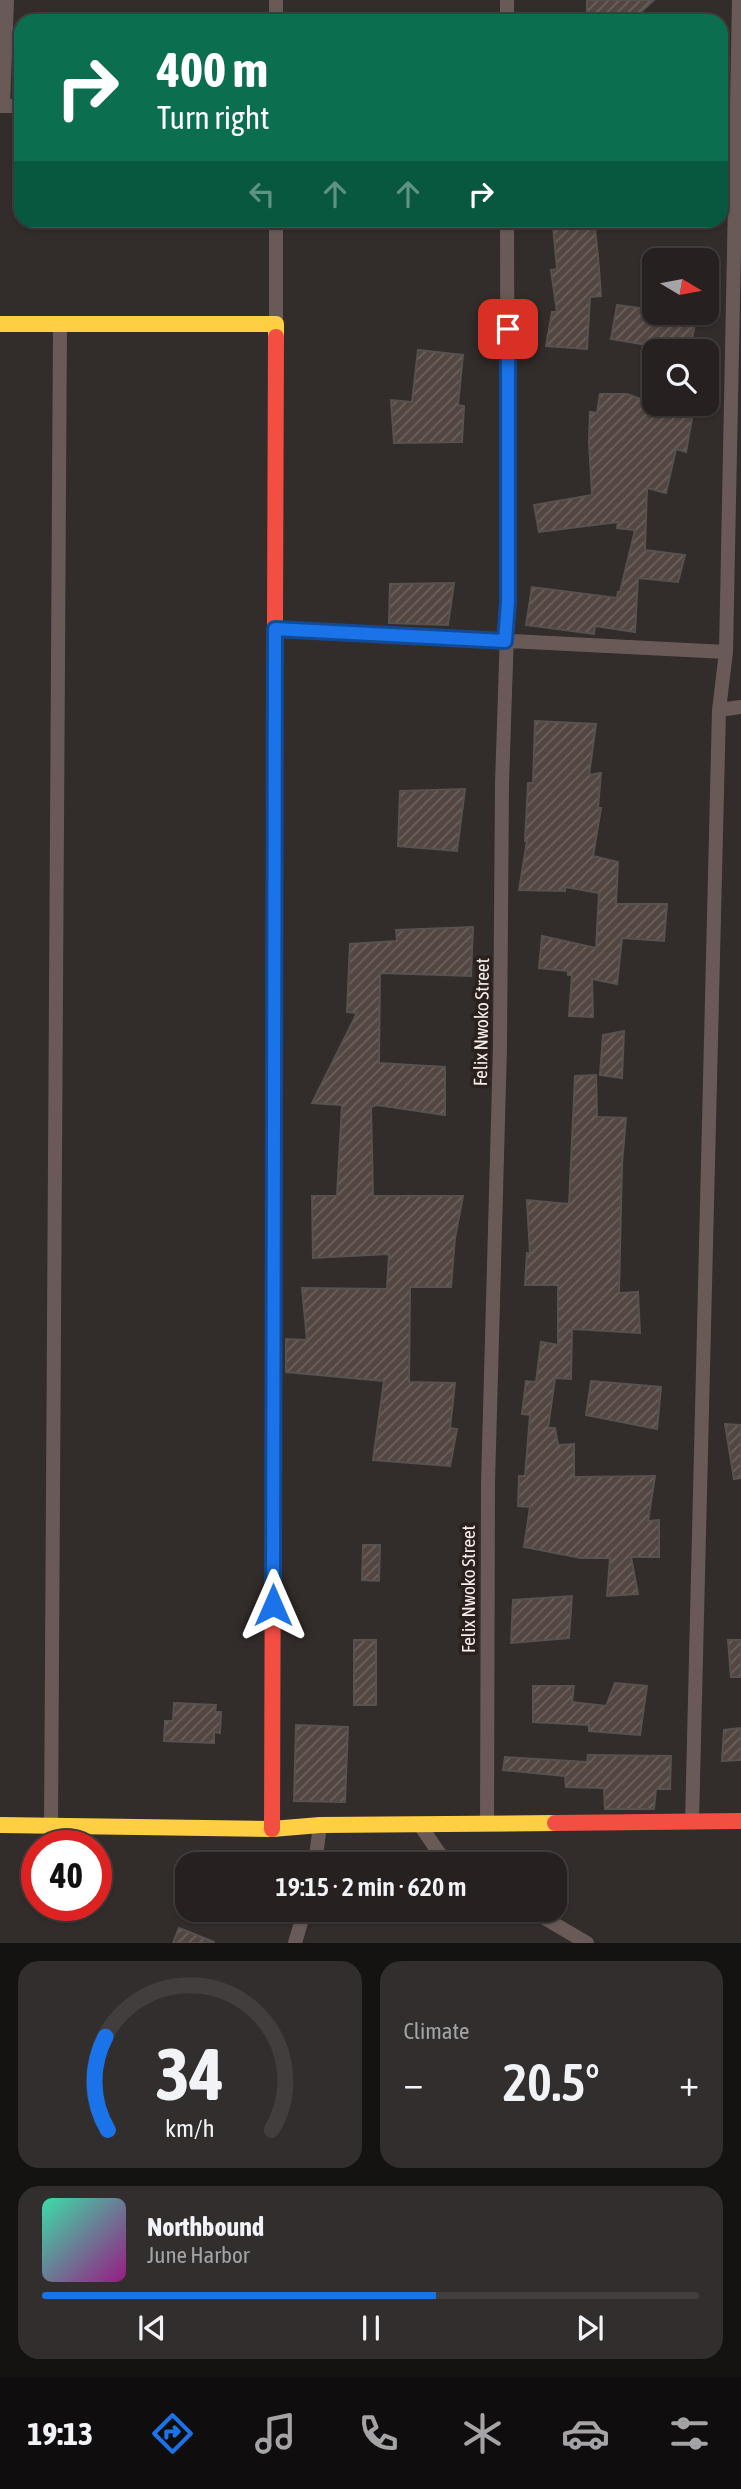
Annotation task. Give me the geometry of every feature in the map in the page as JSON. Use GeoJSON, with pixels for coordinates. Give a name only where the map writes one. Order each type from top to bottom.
{"type":"FeatureCollection","features":[{"type":"Feature","properties":{"kind":"street"},"geometry":{"type":"LineString","coordinates":[[1,106],[7,0]]}},
{"type":"Feature","properties":{"kind":"street"},"geometry":{"type":"LineString","coordinates":[[692,1822],[719,710],[726,652],[739,0]]}},
{"type":"Feature","properties":{"kind":"street"},"geometry":{"type":"LineString","coordinates":[[272,1829],[276,228]]}},
{"type":"Feature","properties":{"kind":"street","name":"Felix Nwoko Street"},"geometry":{"type":"LineString","coordinates":[[487,1824],[488,1483],[500,1047],[505,641],[508,601],[508,228]]}},
{"type":"Feature","properties":{"kind":"street"},"geometry":{"type":"LineString","coordinates":[[0,324],[276,324]]}},
{"type":"Feature","properties":{"kind":"street"},"geometry":{"type":"LineString","coordinates":[[51,1827],[60,324]]}},
{"type":"Feature","properties":{"kind":"street"},"geometry":{"type":"LineString","coordinates":[[275,629],[726,652]]}},
{"type":"Feature","properties":{"kind":"street"},"geometry":{"type":"LineString","coordinates":[[719,710],[741,707]]}},
{"type":"Feature","properties":{"kind":"street"},"geometry":{"type":"LineString","coordinates":[[0,1825],[272,1829],[320,1825],[741,1821]]}},
{"type":"Feature","properties":{"kind":"street"},"geometry":{"type":"LineString","coordinates":[[317,1852],[320,1825]]}},
{"type":"Feature","properties":{"kind":"street"},"geometry":{"type":"LineString","coordinates":[[420,1825],[438,1852]]}},
{"type":"Feature","properties":{"kind":"street"},"geometry":{"type":"LineString","coordinates":[[295,1943],[301,1922]]}},
{"type":"Feature","properties":{"kind":"street"},"geometry":{"type":"LineString","coordinates":[[551,1922],[587,1943]]}},
{"type":"Feature","properties":{"kind":"building"},"geometry":{"type":"Polygon","coordinates":[[[587,0],[654,0],[639,14],[587,14],[587,0]]]}},
{"type":"Feature","properties":{"kind":"building"},"geometry":{"type":"Polygon","coordinates":[[[553,228],[595,228],[601,296],[590,297],[587,349],[546,346],[552,312],[557,312],[551,270],[557,269],[553,228]]]}},
{"type":"Feature","properties":{"kind":"building"},"geometry":{"type":"Polygon","coordinates":[[[617,305],[642,308],[642,326],[695,326],[692,339],[642,339],[642,344],[611,339],[617,305]]]}},
{"type":"Feature","properties":{"kind":"building"},"geometry":{"type":"Polygon","coordinates":[[[418,350],[463,355],[458,405],[464,406],[462,442],[394,443],[391,400],[412,402],[418,350]]]}},
{"type":"Feature","properties":{"kind":"building"},"geometry":{"type":"Polygon","coordinates":[[[600,394],[627,394],[642,400],[642,416],[692,418],[686,452],[676,449],[666,493],[647,488],[645,550],[685,555],[678,582],[638,578],[635,632],[595,626],[594,634],[526,625],[532,587],[617,598],[620,592],[635,530],[617,528],[618,522],[539,532],[534,505],[592,495],[590,412],[597,413],[600,394]]]}},
{"type":"Feature","properties":{"kind":"building"},"geometry":{"type":"Polygon","coordinates":[[[454,583],[448,625],[389,623],[390,584],[454,583]]]}},
{"type":"Feature","properties":{"kind":"building"},"geometry":{"type":"Polygon","coordinates":[[[535,721],[596,724],[589,775],[601,773],[598,808],[601,808],[593,856],[618,862],[616,904],[667,904],[664,941],[622,938],[617,984],[592,979],[593,1017],[569,1016],[572,975],[568,975],[568,971],[539,968],[542,936],[596,948],[599,893],[565,887],[565,891],[519,890],[527,841],[528,783],[533,783],[535,721]]]}},
{"type":"Feature","properties":{"kind":"building"},"geometry":{"type":"Polygon","coordinates":[[[465,789],[457,851],[398,846],[400,791],[465,789]]]}},
{"type":"Feature","properties":{"kind":"building"},"geometry":{"type":"Polygon","coordinates":[[[473,927],[471,976],[380,973],[379,1063],[445,1067],[445,1115],[377,1105],[371,1107],[373,1196],[463,1196],[455,1238],[451,1287],[410,1287],[409,1382],[455,1383],[450,1428],[457,1429],[450,1466],[373,1460],[384,1381],[286,1372],[286,1339],[307,1340],[302,1288],[387,1289],[389,1254],[313,1258],[312,1196],[337,1196],[342,1105],[312,1103],[357,1013],[347,1012],[350,944],[397,941],[396,930],[473,927]]]}},
{"type":"Feature","properties":{"kind":"building"},"geometry":{"type":"Polygon","coordinates":[[[624,1031],[622,1078],[600,1075],[603,1035],[624,1031]]]}},
{"type":"Feature","properties":{"kind":"building"},"geometry":{"type":"Polygon","coordinates":[[[596,1075],[597,1117],[626,1118],[622,1164],[619,1293],[638,1292],[640,1333],[572,1329],[571,1379],[555,1378],[548,1428],[555,1428],[558,1445],[574,1444],[574,1477],[655,1476],[648,1521],[659,1520],[659,1557],[631,1557],[638,1594],[607,1596],[610,1558],[581,1558],[524,1547],[530,1507],[518,1506],[519,1476],[525,1476],[530,1415],[522,1414],[526,1381],[536,1382],[541,1342],[558,1345],[558,1285],[525,1285],[527,1253],[530,1254],[527,1200],[569,1204],[575,1076],[596,1075]]]}},
{"type":"Feature","properties":{"kind":"building"},"geometry":{"type":"Polygon","coordinates":[[[591,1381],[661,1387],[657,1429],[586,1415],[591,1381]]]}},
{"type":"Feature","properties":{"kind":"building"},"geometry":{"type":"Polygon","coordinates":[[[725,1424],[741,1425],[741,1478],[734,1479],[725,1424]]]}},
{"type":"Feature","properties":{"kind":"building"},"geometry":{"type":"Polygon","coordinates":[[[363,1545],[380,1545],[379,1581],[362,1580],[363,1545]]]}},
{"type":"Feature","properties":{"kind":"building"},"geometry":{"type":"Polygon","coordinates":[[[572,1596],[569,1638],[511,1643],[513,1600],[572,1596]]]}},
{"type":"Feature","properties":{"kind":"building"},"geometry":{"type":"Polygon","coordinates":[[[354,1640],[376,1640],[376,1705],[354,1705],[354,1640]]]}},
{"type":"Feature","properties":{"kind":"building"},"geometry":{"type":"Polygon","coordinates":[[[728,1640],[741,1640],[741,1677],[731,1677],[728,1640]]]}},
{"type":"Feature","properties":{"kind":"building"},"geometry":{"type":"Polygon","coordinates":[[[615,1683],[647,1686],[640,1735],[589,1731],[589,1725],[533,1722],[533,1686],[574,1686],[572,1702],[606,1706],[615,1683]]]}},
{"type":"Feature","properties":{"kind":"building"},"geometry":{"type":"Polygon","coordinates":[[[174,1703],[216,1705],[215,1712],[221,1712],[220,1733],[214,1732],[214,1743],[164,1741],[165,1721],[173,1721],[174,1703]]]}},
{"type":"Feature","properties":{"kind":"building"},"geometry":{"type":"Polygon","coordinates":[[[296,1725],[348,1727],[345,1802],[294,1801],[296,1725]]]}},
{"type":"Feature","properties":{"kind":"building"},"geometry":{"type":"Polygon","coordinates":[[[741,1728],[741,1760],[722,1761],[724,1730],[741,1728]]]}},
{"type":"Feature","properties":{"kind":"building"},"geometry":{"type":"Polygon","coordinates":[[[588,1755],[671,1756],[670,1789],[656,1789],[654,1809],[605,1809],[604,1788],[566,1787],[565,1776],[503,1770],[505,1757],[587,1762],[588,1755]]]}},
{"type":"Feature","properties":{"kind":"building"},"geometry":{"type":"Polygon","coordinates":[[[179,1928],[214,1942],[214,1943],[173,1943],[179,1928]]]}},
{"type":"Feature","properties":{"kind":"traffic: fast"},"geometry":{"type":"LineString","coordinates":[[274,1050],[275,623]]}},
{"type":"Feature","properties":{"kind":"traffic: slow"},"geometry":{"type":"LineString","coordinates":[[0,324],[276,324],[276,337]]}},
{"type":"Feature","properties":{"kind":"traffic: slow"},"geometry":{"type":"LineString","coordinates":[[273,1490],[274,1050]]}},
{"type":"Feature","properties":{"kind":"traffic: slow"},"geometry":{"type":"LineString","coordinates":[[0,1825],[272,1829],[320,1825],[555,1823]]}},
{"type":"Feature","properties":{"kind":"traffic: jam"},"geometry":{"type":"LineString","coordinates":[[275,623],[276,337]]}},
{"type":"Feature","properties":{"kind":"traffic: jam"},"geometry":{"type":"LineString","coordinates":[[272,1829],[273,1490]]}},
{"type":"Feature","properties":{"kind":"traffic: jam"},"geometry":{"type":"LineString","coordinates":[[555,1823],[741,1821]]}},
{"type":"Feature","properties":{"kind":"route"},"geometry":{"type":"LineString","coordinates":[[273,1605],[275,629],[505,641],[508,601],[508,329]]}}]}
